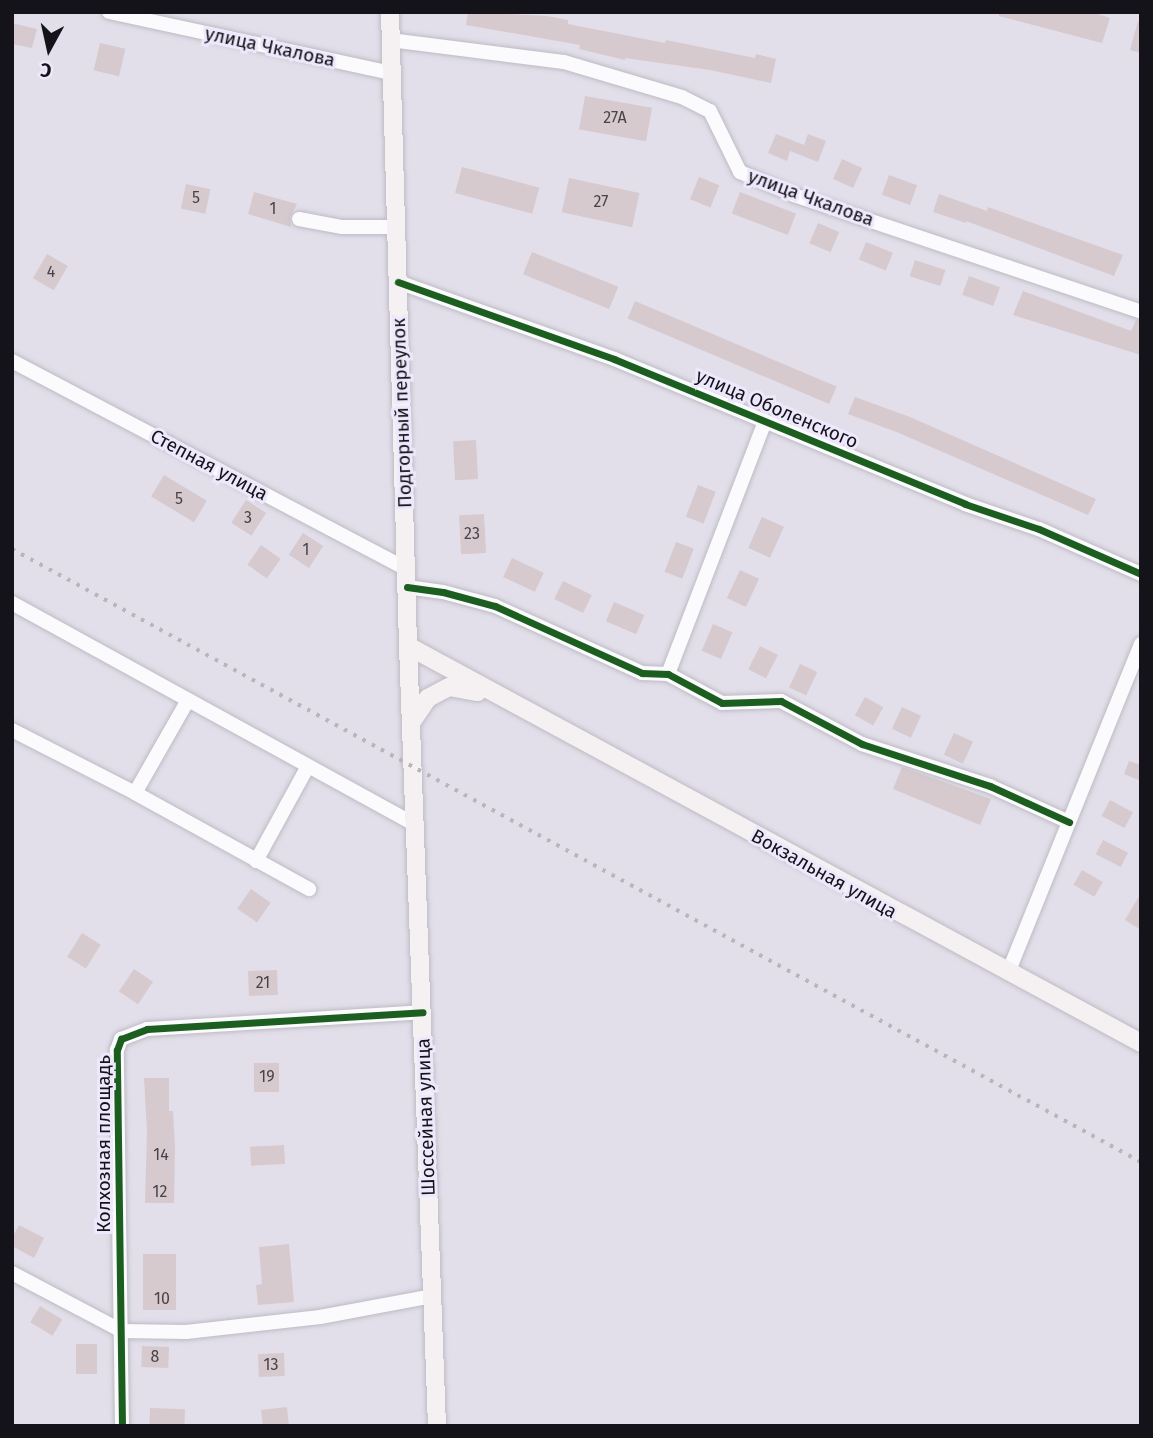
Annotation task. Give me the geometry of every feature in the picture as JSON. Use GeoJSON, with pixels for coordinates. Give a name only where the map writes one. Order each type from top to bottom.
{"type":"FeatureCollection","features":[{"type":"Feature","properties":{"kind":"main road","name":"Подгорный переулок"},"geometry":{"type":"LineString","coordinates":[[390,12],[411,723]]}},
{"type":"Feature","properties":{"kind":"main road"},"geometry":{"type":"LineString","coordinates":[[408,646],[508,702]]}},
{"type":"Feature","properties":{"kind":"main road"},"geometry":{"type":"LineString","coordinates":[[411,723],[428,698],[449,687],[468,688],[508,702]]}},
{"type":"Feature","properties":{"kind":"main road","name":"Вокзальная улица"},"geometry":{"type":"LineString","coordinates":[[508,702],[1141,1043]]}},
{"type":"Feature","properties":{"kind":"main road","name":"Шоссейная улица"},"geometry":{"type":"LineString","coordinates":[[411,723],[437,1426]]}},
{"type":"Feature","properties":{"kind":"street","name":"улица Чкалова"},"geometry":{"type":"LineString","coordinates":[[109,12],[390,74]]}},
{"type":"Feature","properties":{"kind":"street","name":"улица Чкалова"},"geometry":{"type":"LineString","coordinates":[[390,40],[564,62],[682,97],[710,111],[740,172],[794,195],[1141,312]]}},
{"type":"Feature","properties":{"kind":"street"},"geometry":{"type":"LineString","coordinates":[[299,219],[342,227],[396,227]]}},
{"type":"Feature","properties":{"kind":"street","name":"улица Оболенского"},"geometry":{"type":"LineString","coordinates":[[398,282],[614,359],[965,504],[1039,529],[1141,575]]}},
{"type":"Feature","properties":{"kind":"street","name":"Степная улица"},"geometry":{"type":"LineString","coordinates":[[12,361],[407,578],[443,592],[495,606],[642,673],[668,674]]}},
{"type":"Feature","properties":{"kind":"street"},"geometry":{"type":"LineString","coordinates":[[765,421],[668,674],[722,703],[781,701],[862,744],[990,786],[1069,822]]}},
{"type":"Feature","properties":{"kind":"street"},"geometry":{"type":"LineString","coordinates":[[12,603],[415,825]]}},
{"type":"Feature","properties":{"kind":"street"},"geometry":{"type":"LineString","coordinates":[[1007,973],[1141,645]]}},
{"type":"Feature","properties":{"kind":"street"},"geometry":{"type":"LineString","coordinates":[[135,793],[188,700]]}},
{"type":"Feature","properties":{"kind":"street"},"geometry":{"type":"LineString","coordinates":[[12,730],[135,793],[309,889]]}},
{"type":"Feature","properties":{"kind":"street"},"geometry":{"type":"LineString","coordinates":[[256,862],[307,766]]}},
{"type":"Feature","properties":{"kind":"street","name":"Колхозная площадь"},"geometry":{"type":"LineString","coordinates":[[121,1426],[117,1050],[121,1039],[147,1029],[422,1012]]}},
{"type":"Feature","properties":{"kind":"street"},"geometry":{"type":"LineString","coordinates":[[12,1273],[122,1331],[186,1332],[306,1318],[432,1296]]}},
{"type":"Feature","properties":{"kind":"building"},"geometry":{"type":"Polygon","coordinates":[[[468,12],[547,16],[568,20],[568,24],[665,43],[666,40],[755,58],[756,54],[776,59],[771,83],[710,70],[625,60],[579,49],[580,45],[466,25],[468,12]]]}},
{"type":"Feature","properties":{"kind":"building"},"geometry":{"type":"Polygon","coordinates":[[[999,12],[1092,12],[1110,18],[1102,43],[999,16],[999,12]]]}},
{"type":"Feature","properties":{"kind":"building"},"geometry":{"type":"Polygon","coordinates":[[[1138,21],[1141,22],[1141,53],[1130,50],[1138,21]]]}},
{"type":"Feature","properties":{"kind":"building"},"geometry":{"type":"Polygon","coordinates":[[[12,23],[37,29],[32,48],[12,44],[12,23]]]}},
{"type":"Feature","properties":{"kind":"building"},"geometry":{"type":"Polygon","coordinates":[[[100,43],[125,49],[119,76],[94,70],[100,43]]]}},
{"type":"Feature","properties":{"kind":"building"},"geometry":{"type":"Polygon","coordinates":[[[585,96],[652,108],[646,141],[579,129],[585,96]]]}},
{"type":"Feature","properties":{"kind":"building"},"geometry":{"type":"Polygon","coordinates":[[[776,134],[804,145],[808,134],[826,141],[818,162],[790,151],[787,161],[768,153],[776,134]]]}},
{"type":"Feature","properties":{"kind":"building"},"geometry":{"type":"Polygon","coordinates":[[[842,159],[862,168],[853,188],[833,179],[842,159]]]}},
{"type":"Feature","properties":{"kind":"building"},"geometry":{"type":"Polygon","coordinates":[[[462,167],[539,188],[532,214],[455,193],[462,167]]]}},
{"type":"Feature","properties":{"kind":"building"},"geometry":{"type":"Polygon","coordinates":[[[889,175],[917,185],[910,205],[882,195],[889,175]]]}},
{"type":"Feature","properties":{"kind":"building"},"geometry":{"type":"Polygon","coordinates":[[[699,177],[719,185],[710,207],[690,199],[699,177]]]}},
{"type":"Feature","properties":{"kind":"building"},"geometry":{"type":"Polygon","coordinates":[[[569,178],[639,193],[632,227],[562,212],[569,178]]]}},
{"type":"Feature","properties":{"kind":"building"},"geometry":{"type":"Polygon","coordinates":[[[186,184],[210,189],[205,214],[181,208],[186,184]]]}},
{"type":"Feature","properties":{"kind":"building"},"geometry":{"type":"Polygon","coordinates":[[[254,192],[297,204],[290,217],[291,227],[248,214],[254,192]]]}},
{"type":"Feature","properties":{"kind":"building"},"geometry":{"type":"Polygon","coordinates":[[[740,192],[796,214],[788,235],[732,213],[740,192]]]}},
{"type":"Feature","properties":{"kind":"building"},"geometry":{"type":"Polygon","coordinates":[[[939,194],[987,211],[988,207],[1123,255],[1114,276],[966,221],[933,212],[939,194]]]}},
{"type":"Feature","properties":{"kind":"building"},"geometry":{"type":"Polygon","coordinates":[[[818,223],[839,232],[831,252],[809,243],[818,223]]]}},
{"type":"Feature","properties":{"kind":"building"},"geometry":{"type":"Polygon","coordinates":[[[866,242],[893,253],[886,270],[859,260],[866,242]]]}},
{"type":"Feature","properties":{"kind":"building"},"geometry":{"type":"Polygon","coordinates":[[[532,252],[618,287],[609,309],[523,274],[532,252]]]}},
{"type":"Feature","properties":{"kind":"building"},"geometry":{"type":"Polygon","coordinates":[[[47,254],[68,266],[54,290],[33,278],[47,254]]]}},
{"type":"Feature","properties":{"kind":"building"},"geometry":{"type":"Polygon","coordinates":[[[915,260],[945,270],[940,286],[910,276],[915,260]]]}},
{"type":"Feature","properties":{"kind":"building"},"geometry":{"type":"Polygon","coordinates":[[[969,276],[1000,287],[993,306],[962,295],[969,276]]]}},
{"type":"Feature","properties":{"kind":"building"},"geometry":{"type":"Polygon","coordinates":[[[1023,291],[1131,331],[1136,320],[1141,321],[1141,355],[1013,315],[1023,291]]]}},
{"type":"Feature","properties":{"kind":"building"},"geometry":{"type":"Polygon","coordinates":[[[635,301],[837,387],[829,404],[628,318],[635,301]]]}},
{"type":"Feature","properties":{"kind":"building"},"geometry":{"type":"Polygon","coordinates":[[[855,397],[910,417],[1096,499],[1088,515],[899,433],[848,414],[855,397]]]}},
{"type":"Feature","properties":{"kind":"building"},"geometry":{"type":"Polygon","coordinates":[[[476,440],[478,479],[455,480],[453,441],[476,440]]]}},
{"type":"Feature","properties":{"kind":"building"},"geometry":{"type":"Polygon","coordinates":[[[164,475],[207,501],[194,522],[151,496],[164,475]]]}},
{"type":"Feature","properties":{"kind":"building"},"geometry":{"type":"Polygon","coordinates":[[[698,485],[716,492],[704,524],[686,517],[698,485]]]}},
{"type":"Feature","properties":{"kind":"building"},"geometry":{"type":"Polygon","coordinates":[[[246,500],[266,513],[251,536],[231,523],[246,500]]]}},
{"type":"Feature","properties":{"kind":"building"},"geometry":{"type":"Polygon","coordinates":[[[484,514],[486,553],[461,554],[459,515],[484,514]]]}},
{"type":"Feature","properties":{"kind":"building"},"geometry":{"type":"Polygon","coordinates":[[[762,517],[784,527],[770,558],[748,548],[762,517]]]}},
{"type":"Feature","properties":{"kind":"building"},"geometry":{"type":"Polygon","coordinates":[[[303,533],[323,546],[309,568],[289,555],[303,533]]]}},
{"type":"Feature","properties":{"kind":"building"},"geometry":{"type":"Polygon","coordinates":[[[676,542],[694,549],[682,579],[665,572],[676,542]]]}},
{"type":"Feature","properties":{"kind":"building"},"geometry":{"type":"Polygon","coordinates":[[[261,545],[281,559],[267,578],[247,565],[261,545]]]}},
{"type":"Feature","properties":{"kind":"building"},"geometry":{"type":"Polygon","coordinates":[[[512,558],[544,573],[535,592],[503,577],[512,558]]]}},
{"type":"Feature","properties":{"kind":"building"},"geometry":{"type":"Polygon","coordinates":[[[740,570],[759,579],[746,607],[727,598],[740,570]]]}},
{"type":"Feature","properties":{"kind":"building"},"geometry":{"type":"Polygon","coordinates":[[[563,581],[592,595],[583,613],[554,599],[563,581]]]}},
{"type":"Feature","properties":{"kind":"building"},"geometry":{"type":"Polygon","coordinates":[[[614,602],[644,615],[636,634],[606,621],[614,602]]]}},
{"type":"Feature","properties":{"kind":"building"},"geometry":{"type":"Polygon","coordinates":[[[713,624],[732,632],[721,659],[702,651],[713,624]]]}},
{"type":"Feature","properties":{"kind":"building"},"geometry":{"type":"Polygon","coordinates":[[[760,646],[778,655],[766,678],[748,669],[760,646]]]}},
{"type":"Feature","properties":{"kind":"building"},"geometry":{"type":"Polygon","coordinates":[[[800,664],[817,672],[806,696],[789,688],[800,664]]]}},
{"type":"Feature","properties":{"kind":"building"},"geometry":{"type":"Polygon","coordinates":[[[865,697],[883,707],[873,726],[855,715],[865,697]]]}},
{"type":"Feature","properties":{"kind":"building"},"geometry":{"type":"Polygon","coordinates":[[[902,707],[921,716],[911,738],[892,729],[902,707]]]}},
{"type":"Feature","properties":{"kind":"building"},"geometry":{"type":"Polygon","coordinates":[[[954,733],[973,742],[963,764],[944,755],[954,733]]]}},
{"type":"Feature","properties":{"kind":"building"},"geometry":{"type":"Polygon","coordinates":[[[1129,761],[1141,765],[1141,781],[1124,774],[1129,761]]]}},
{"type":"Feature","properties":{"kind":"building"},"geometry":{"type":"Polygon","coordinates":[[[902,767],[991,799],[980,825],[893,789],[902,767]]]}},
{"type":"Feature","properties":{"kind":"building"},"geometry":{"type":"Polygon","coordinates":[[[1110,800],[1133,812],[1125,828],[1102,816],[1110,800]]]}},
{"type":"Feature","properties":{"kind":"building"},"geometry":{"type":"Polygon","coordinates":[[[1103,840],[1128,853],[1121,867],[1096,854],[1103,840]]]}},
{"type":"Feature","properties":{"kind":"building"},"geometry":{"type":"Polygon","coordinates":[[[1082,870],[1103,882],[1094,897],[1074,885],[1082,870]]]}},
{"type":"Feature","properties":{"kind":"building"},"geometry":{"type":"Polygon","coordinates":[[[251,889],[271,903],[257,922],[237,909],[251,889]]]}},
{"type":"Feature","properties":{"kind":"building"},"geometry":{"type":"Polygon","coordinates":[[[1141,893],[1141,930],[1125,920],[1141,893]]]}},
{"type":"Feature","properties":{"kind":"building"},"geometry":{"type":"Polygon","coordinates":[[[82,933],[101,945],[86,968],[67,957],[82,933]]]}},
{"type":"Feature","properties":{"kind":"building"},"geometry":{"type":"Polygon","coordinates":[[[134,969],[153,982],[138,1004],[119,991],[134,969]]]}},
{"type":"Feature","properties":{"kind":"building"},"geometry":{"type":"Polygon","coordinates":[[[277,970],[278,995],[249,996],[248,971],[277,970]]]}},
{"type":"Feature","properties":{"kind":"building"},"geometry":{"type":"Polygon","coordinates":[[[254,1063],[279,1063],[279,1092],[254,1092],[254,1063]]]}},
{"type":"Feature","properties":{"kind":"building"},"geometry":{"type":"Polygon","coordinates":[[[144,1078],[169,1078],[169,1111],[173,1111],[175,1146],[174,1203],[145,1203],[147,1131],[144,1078]]]}},
{"type":"Feature","properties":{"kind":"building"},"geometry":{"type":"Polygon","coordinates":[[[284,1145],[285,1164],[251,1166],[250,1147],[284,1145]]]}},
{"type":"Feature","properties":{"kind":"building"},"geometry":{"type":"Polygon","coordinates":[[[19,1225],[44,1238],[34,1258],[12,1246],[12,1238],[19,1225]]]}},
{"type":"Feature","properties":{"kind":"building"},"geometry":{"type":"Polygon","coordinates":[[[289,1244],[294,1302],[258,1305],[256,1285],[262,1284],[259,1247],[289,1244]]]}},
{"type":"Feature","properties":{"kind":"building"},"geometry":{"type":"Polygon","coordinates":[[[143,1254],[176,1254],[176,1310],[143,1310],[143,1254]]]}},
{"type":"Feature","properties":{"kind":"building"},"geometry":{"type":"Polygon","coordinates":[[[40,1306],[62,1319],[53,1336],[30,1322],[40,1306]]]}},
{"type":"Feature","properties":{"kind":"building"},"geometry":{"type":"Polygon","coordinates":[[[76,1344],[97,1344],[97,1374],[76,1374],[76,1344]]]}},
{"type":"Feature","properties":{"kind":"building"},"geometry":{"type":"Polygon","coordinates":[[[142,1346],[169,1347],[168,1368],[141,1367],[142,1346]]]}},
{"type":"Feature","properties":{"kind":"building"},"geometry":{"type":"Polygon","coordinates":[[[284,1353],[285,1376],[259,1377],[258,1354],[284,1353]]]}},
{"type":"Feature","properties":{"kind":"building"},"geometry":{"type":"Polygon","coordinates":[[[287,1407],[289,1426],[263,1426],[261,1410],[287,1407]]]}},
{"type":"Feature","properties":{"kind":"building"},"geometry":{"type":"Polygon","coordinates":[[[150,1408],[185,1409],[184,1426],[149,1426],[150,1408]]]}},
{"type":"Feature","properties":{"kind":"railway"},"geometry":{"type":"LineString","coordinates":[[12,549],[1141,1162]]}},
{"type":"Feature","properties":{"kind":"cycle path"},"geometry":{"type":"LineString","coordinates":[[398,282],[614,359],[965,504],[1039,529],[1141,574]]}},
{"type":"Feature","properties":{"kind":"cycle path"},"geometry":{"type":"LineString","coordinates":[[407,587],[443,592],[495,606],[642,673],[668,674],[722,703],[781,701],[862,744],[990,786],[1069,822]]}},
{"type":"Feature","properties":{"kind":"cycle path"},"geometry":{"type":"LineString","coordinates":[[122,1426],[117,1050],[121,1039],[147,1029],[422,1012]]}}]}
